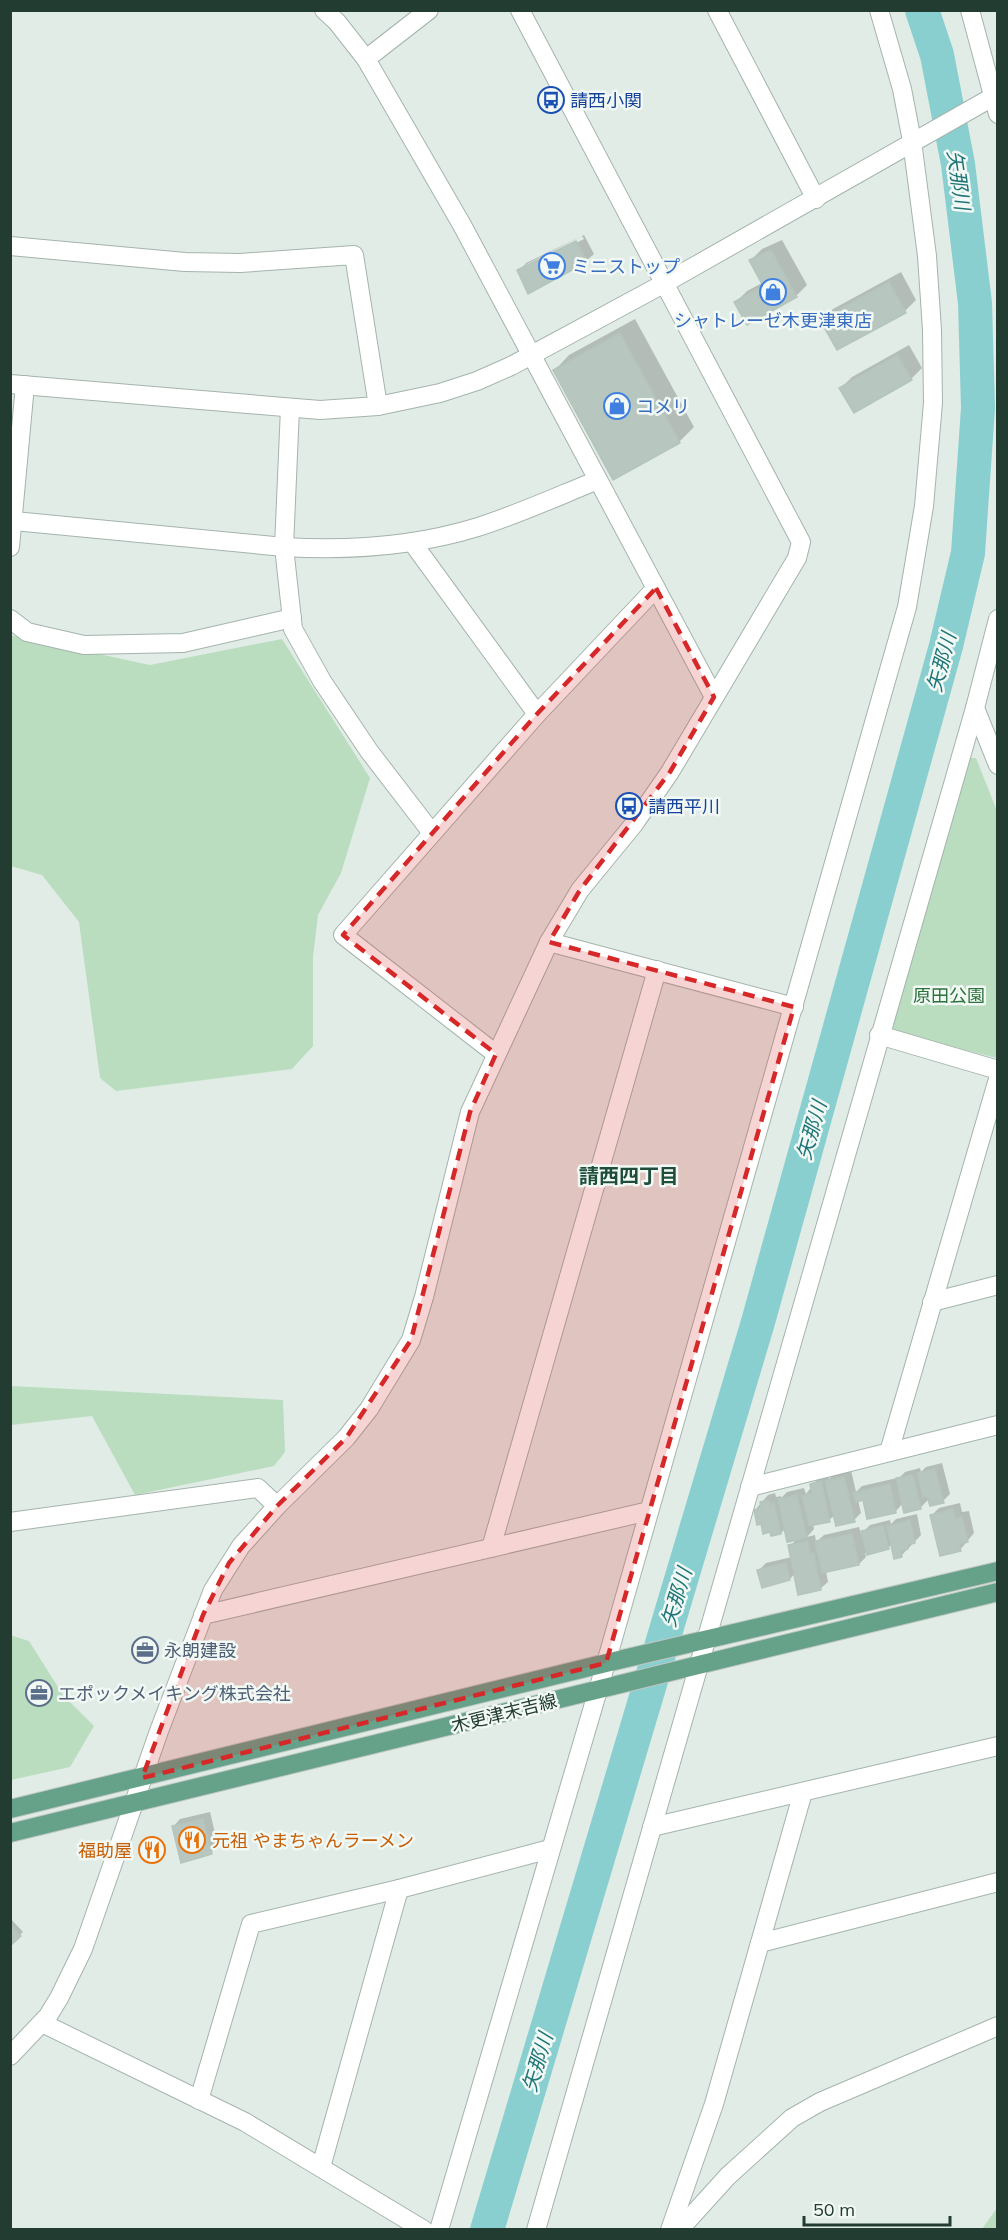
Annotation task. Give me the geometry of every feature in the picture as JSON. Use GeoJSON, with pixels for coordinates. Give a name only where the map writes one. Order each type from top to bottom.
{"type":"FeatureCollection","features":[{"type":"Feature","properties":{"kind":"main road","name":"木更津末吉線"},"geometry":{"type":"LineString","coordinates":[[10,1809],[606,1662],[998,1571]]}},
{"type":"Feature","properties":{"kind":"main road","name":"木更津末吉線"},"geometry":{"type":"LineString","coordinates":[[10,1833],[699,1663],[998,1592]]}},
{"type":"Feature","properties":{"kind":"street"},"geometry":{"type":"LineString","coordinates":[[324,10],[337,22],[366,59],[462,225],[714,697]]}},
{"type":"Feature","properties":{"kind":"street"},"geometry":{"type":"LineString","coordinates":[[366,59],[429,10]]}},
{"type":"Feature","properties":{"kind":"street"},"geometry":{"type":"LineString","coordinates":[[10,2056],[42,2023],[59,1998],[82,1949],[142,1778],[213,1590],[241,1546],[277,1506],[346,1438],[385,1384],[411,1340],[422,1305],[470,1112],[549,942],[580,890],[634,824],[670,772],[797,558],[801,542],[520,10]]}},
{"type":"Feature","properties":{"kind":"street"},"geometry":{"type":"LineString","coordinates":[[717,10],[816,199]]}},
{"type":"Feature","properties":{"kind":"street"},"geometry":{"type":"LineString","coordinates":[[439,2229],[606,1662],[907,607],[924,506],[933,403],[932,330],[927,256],[912,141],[902,89],[879,10]]}},
{"type":"Feature","properties":{"kind":"street"},"geometry":{"type":"LineString","coordinates":[[10,547],[14,521],[18,385],[320,410],[378,406],[440,393],[477,381],[531,355],[665,283],[816,199],[912,141],[996,102],[970,10]]}},
{"type":"Feature","properties":{"kind":"street"},"geometry":{"type":"LineString","coordinates":[[10,246],[185,262],[240,263],[354,255],[378,406]]}},
{"type":"Feature","properties":{"kind":"street"},"geometry":{"type":"LineString","coordinates":[[290,408],[284,547],[293,628],[328,689],[369,751],[432,833]]}},
{"type":"Feature","properties":{"kind":"street"},"geometry":{"type":"LineString","coordinates":[[14,521],[325,550],[412,542],[477,527],[598,480]]}},
{"type":"Feature","properties":{"kind":"street"},"geometry":{"type":"LineString","coordinates":[[412,542],[537,714]]}},
{"type":"Feature","properties":{"kind":"street"},"geometry":{"type":"LineString","coordinates":[[496,1054],[343,935],[537,714],[656,588]]}},
{"type":"Feature","properties":{"kind":"street"},"geometry":{"type":"LineString","coordinates":[[10,619],[27,632],[84,645],[183,643],[292,618]]}},
{"type":"Feature","properties":{"kind":"street"},"geometry":{"type":"LineString","coordinates":[[536,2229],[975,708],[998,619]]}},
{"type":"Feature","properties":{"kind":"street"},"geometry":{"type":"LineString","coordinates":[[975,708],[998,765]]}},
{"type":"Feature","properties":{"kind":"street"},"geometry":{"type":"LineString","coordinates":[[549,942],[794,1007]]}},
{"type":"Feature","properties":{"kind":"street"},"geometry":{"type":"LineString","coordinates":[[491,1548],[657,970]]}},
{"type":"Feature","properties":{"kind":"street"},"geometry":{"type":"LineString","coordinates":[[879,1035],[998,1070]]}},
{"type":"Feature","properties":{"kind":"street"},"geometry":{"type":"LineString","coordinates":[[889,1452],[998,1079]]}},
{"type":"Feature","properties":{"kind":"street"},"geometry":{"type":"LineString","coordinates":[[932,1302],[998,1285]]}},
{"type":"Feature","properties":{"kind":"street"},"geometry":{"type":"LineString","coordinates":[[750,1486],[998,1425]]}},
{"type":"Feature","properties":{"kind":"street"},"geometry":{"type":"LineString","coordinates":[[10,1522],[258,1488],[277,1506]]}},
{"type":"Feature","properties":{"kind":"street"},"geometry":{"type":"LineString","coordinates":[[202,1616],[649,1511]]}},
{"type":"Feature","properties":{"kind":"street"},"geometry":{"type":"LineString","coordinates":[[652,1827],[998,1746]]}},
{"type":"Feature","properties":{"kind":"street"},"geometry":{"type":"LineString","coordinates":[[670,2229],[714,2104],[802,1792]]}},
{"type":"Feature","properties":{"kind":"street"},"geometry":{"type":"LineString","coordinates":[[200,2100],[251,1924],[399,1889],[550,1849]]}},
{"type":"Feature","properties":{"kind":"street"},"geometry":{"type":"LineString","coordinates":[[760,1943],[998,1882]]}},
{"type":"Feature","properties":{"kind":"street"},"geometry":{"type":"LineString","coordinates":[[321,2167],[399,1889]]}},
{"type":"Feature","properties":{"kind":"street"},"geometry":{"type":"LineString","coordinates":[[42,2023],[245,2122],[424,2229]]}},
{"type":"Feature","properties":{"kind":"street"},"geometry":{"type":"LineString","coordinates":[[679,2229],[728,2176],[792,2118],[820,2102],[998,2026]]}},
{"type":"Feature","properties":{"kind":"highlighted area"},"geometry":{"type":"Polygon","coordinates":[[[656,588],[714,697],[670,772],[580,890],[549,942],[794,1007],[606,1663],[142,1778],[203,1615],[229,1563],[277,1506],[346,1438],[411,1340],[470,1112],[496,1054],[343,935],[537,714],[656,588]]]}},
{"type":"Feature","properties":{"kind":"green space"},"geometry":{"type":"Polygon","coordinates":[[[10,635],[150,665],[282,639],[370,778],[341,873],[318,915],[313,957],[313,1046],[292,1069],[116,1091],[100,1078],[79,922],[42,875],[11,866],[10,635]]]}},
{"type":"Feature","properties":{"kind":"green space","name":"原田公園"},"geometry":{"type":"Polygon","coordinates":[[[970,758],[976,758],[997,811],[997,1058],[893,1032],[891,1023],[970,758]]]}},
{"type":"Feature","properties":{"kind":"green space"},"geometry":{"type":"Polygon","coordinates":[[[11,1386],[283,1400],[285,1452],[274,1466],[135,1495],[92,1416],[11,1425],[11,1386]]]}},
{"type":"Feature","properties":{"kind":"green space"},"geometry":{"type":"Polygon","coordinates":[[[10,1635],[29,1641],[63,1695],[94,1726],[70,1767],[11,1780],[10,1635]]]}},
{"type":"Feature","properties":{"kind":"green space"},"geometry":{"type":"Polygon","coordinates":[[[997,2208],[997,2229],[982,2229],[997,2208]]]}},
{"type":"Feature","properties":{"kind":"building","name":"ミニストップ"},"geometry":{"type":"Polygon","coordinates":[[[576,241],[587,262],[528,294],[517,270],[576,241]]]}},
{"type":"Feature","properties":{"kind":"building","name":"シャトレーゼ木更津東店"},"geometry":{"type":"Polygon","coordinates":[[[771,250],[797,297],[747,325],[734,302],[763,286],[749,260],[771,250]]]}},
{"type":"Feature","properties":{"kind":"building"},"geometry":{"type":"Polygon","coordinates":[[[889,282],[906,313],[837,350],[820,320],[889,282]]]}},
{"type":"Feature","properties":{"kind":"building","name":"コメリ"},"geometry":{"type":"Polygon","coordinates":[[[620,333],[680,443],[613,480],[553,370],[620,333]]]}},
{"type":"Feature","properties":{"kind":"building"},"geometry":{"type":"Polygon","coordinates":[[[897,355],[912,380],[854,413],[839,388],[897,355]]]}},
{"type":"Feature","properties":{"kind":"building"},"geometry":{"type":"Polygon","coordinates":[[[935,1469],[944,1503],[930,1506],[927,1496],[923,1497],[917,1473],[935,1469]]]}},
{"type":"Feature","properties":{"kind":"building"},"geometry":{"type":"Polygon","coordinates":[[[913,1475],[921,1509],[904,1513],[896,1478],[913,1475]]]}},
{"type":"Feature","properties":{"kind":"building"},"geometry":{"type":"Polygon","coordinates":[[[844,1477],[855,1522],[836,1526],[825,1481],[844,1477]]]}},
{"type":"Feature","properties":{"kind":"building"},"geometry":{"type":"Polygon","coordinates":[[[821,1481],[830,1522],[809,1526],[802,1496],[812,1494],[810,1484],[821,1481]]]}},
{"type":"Feature","properties":{"kind":"building"},"geometry":{"type":"Polygon","coordinates":[[[890,1484],[896,1513],[867,1519],[863,1500],[856,1502],[853,1493],[890,1484]]]}},
{"type":"Feature","properties":{"kind":"building"},"geometry":{"type":"Polygon","coordinates":[[[797,1495],[807,1538],[787,1542],[778,1499],[797,1495]]]}},
{"type":"Feature","properties":{"kind":"building"},"geometry":{"type":"Polygon","coordinates":[[[768,1500],[769,1504],[774,1503],[781,1534],[771,1536],[770,1532],[763,1534],[761,1524],[757,1525],[754,1510],[761,1508],[760,1502],[768,1500]]]}},
{"type":"Feature","properties":{"kind":"building"},"geometry":{"type":"Polygon","coordinates":[[[953,1509],[955,1519],[962,1517],[968,1542],[959,1544],[961,1551],[940,1556],[930,1515],[953,1509]]]}},
{"type":"Feature","properties":{"kind":"building"},"geometry":{"type":"Polygon","coordinates":[[[910,1520],[915,1543],[907,1545],[908,1549],[901,1551],[902,1557],[894,1559],[887,1526],[910,1520]]]}},
{"type":"Feature","properties":{"kind":"building"},"geometry":{"type":"Polygon","coordinates":[[[883,1526],[889,1549],[867,1555],[861,1531],[883,1526]]]}},
{"type":"Feature","properties":{"kind":"building"},"geometry":{"type":"Polygon","coordinates":[[[852,1534],[859,1565],[822,1573],[815,1541],[852,1534]]]}},
{"type":"Feature","properties":{"kind":"building"},"geometry":{"type":"Polygon","coordinates":[[[808,1541],[810,1553],[814,1553],[821,1590],[798,1595],[788,1545],[808,1541]]]}},
{"type":"Feature","properties":{"kind":"building"},"geometry":{"type":"Polygon","coordinates":[[[786,1563],[790,1580],[762,1588],[757,1570],[786,1563]]]}},
{"type":"Feature","properties":{"kind":"building","name":"元祖 やまちゃんラーメン"},"geometry":{"type":"Polygon","coordinates":[[[203,1819],[212,1854],[181,1863],[172,1826],[203,1819]]]}},
{"type":"Feature","properties":{"kind":"building"},"geometry":{"type":"Polygon","coordinates":[[[10,1925],[21,1936],[10,1946],[10,1925]]]}},
{"type":"Feature","properties":{"kind":"waterway","name":"矢那川"},"geometry":{"type":"LineString","coordinates":[[487,2230],[758,1322],[946,646],[968,553],[978,408],[975,303],[958,164],[937,55],[922,10]]}},
{"type":"Feature","properties":{"kind":"place","name":"請西小関"},"geometry":{"type":"Point","coordinates":[551,100]}},
{"type":"Feature","properties":{"kind":"place","name":"ミニストップ"},"geometry":{"type":"Point","coordinates":[552,266]}},
{"type":"Feature","properties":{"kind":"place","name":"シャトレーゼ木更津東店"},"geometry":{"type":"Point","coordinates":[773,292]}},
{"type":"Feature","properties":{"kind":"place","name":"コメリ"},"geometry":{"type":"Point","coordinates":[617,406]}},
{"type":"Feature","properties":{"kind":"place","name":"請西平川"},"geometry":{"type":"Point","coordinates":[629,806]}},
{"type":"Feature","properties":{"kind":"place","name":"永朗建設"},"geometry":{"type":"Point","coordinates":[145,1650]}},
{"type":"Feature","properties":{"kind":"place","name":"エポックメイキング株式会社"},"geometry":{"type":"Point","coordinates":[39,1693]}},
{"type":"Feature","properties":{"kind":"place","name":"元祖 やまちゃんラーメン"},"geometry":{"type":"Point","coordinates":[192,1840]}},
{"type":"Feature","properties":{"kind":"place","name":"福助屋"},"geometry":{"type":"Point","coordinates":[152,1850]}},
{"type":"Feature","properties":{"kind":"district","name":"請西四丁目"},"geometry":{"type":"Point","coordinates":[629,1175]}}]}
